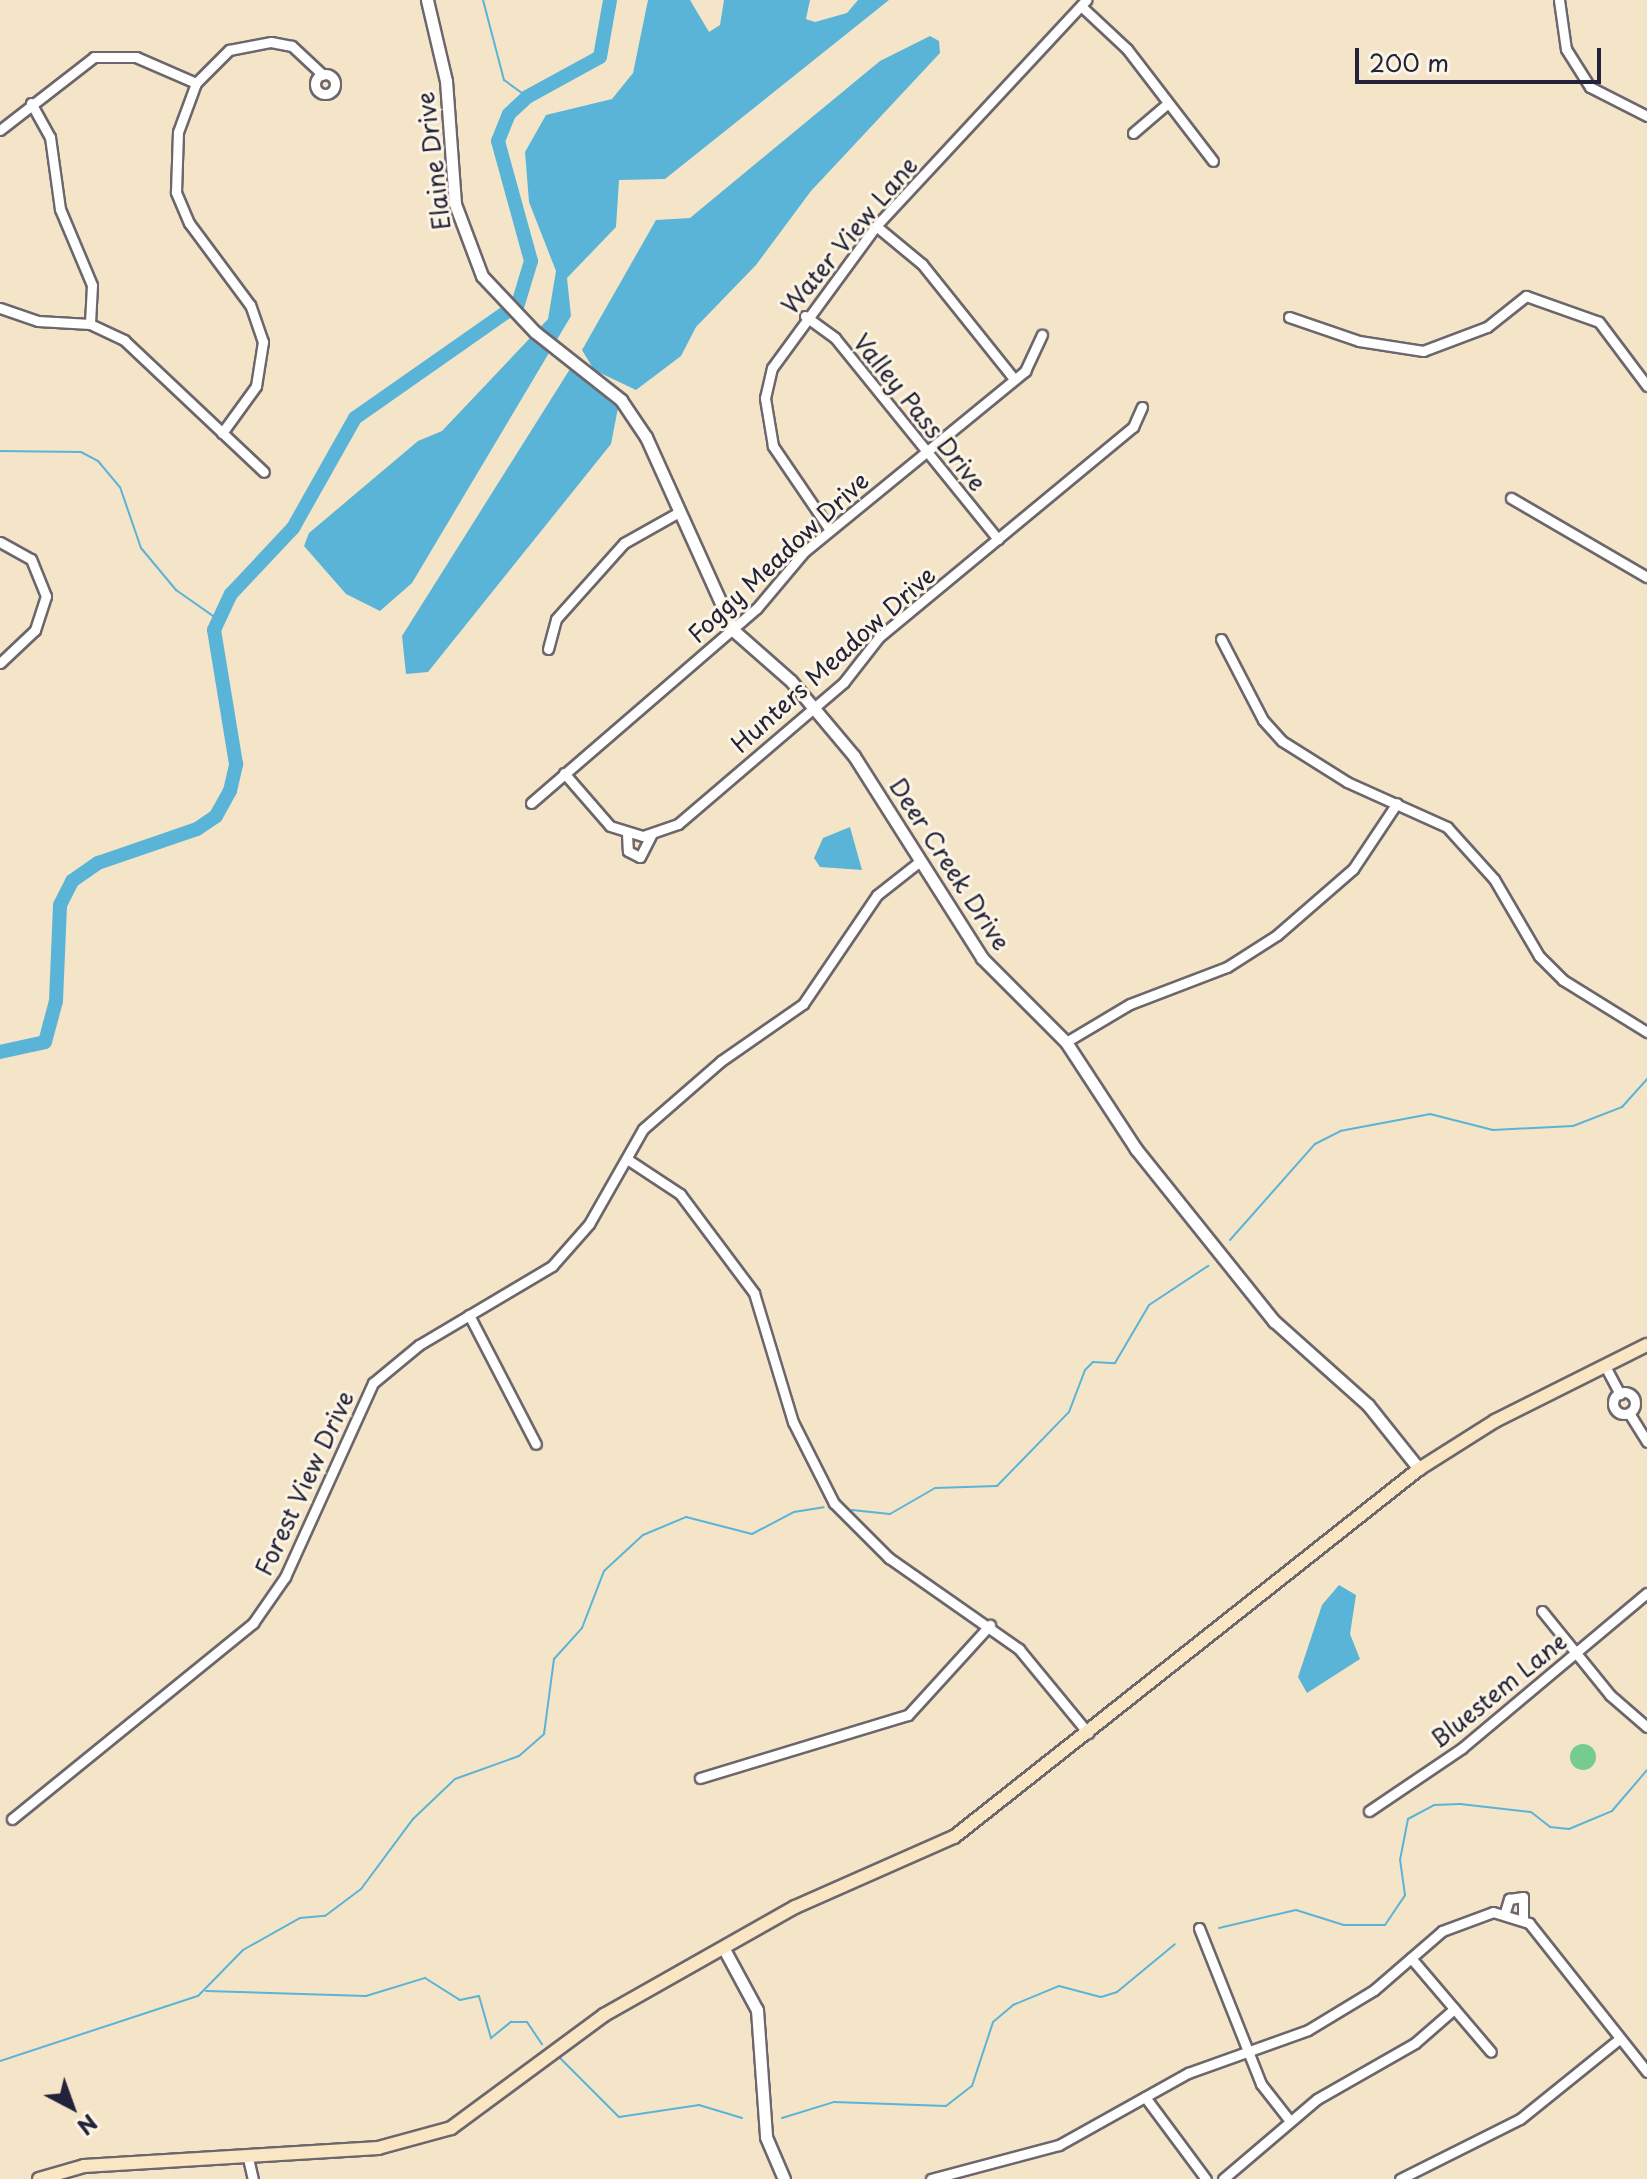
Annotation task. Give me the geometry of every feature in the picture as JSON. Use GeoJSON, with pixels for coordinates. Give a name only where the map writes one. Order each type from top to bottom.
{"type":"FeatureCollection","features":[{"type":"Feature","properties":{"kind":"main road"},"geometry":{"type":"LineString","coordinates":[[39,2179],[84,2166],[378,2148],[451,2128],[579,2030],[795,1907],[944,1843],[1088,1733],[1419,1469],[1647,1345]]}},
{"type":"Feature","properties":{"kind":"street","name":"Elaine Drive"},"geometry":{"type":"LineString","coordinates":[[427,0],[446,81],[450,167],[464,240],[487,283],[621,400],[646,437]]}},
{"type":"Feature","properties":{"kind":"street"},"geometry":{"type":"LineString","coordinates":[[1559,0],[1566,49],[1590,87],[1647,116]]}},
{"type":"Feature","properties":{"kind":"street"},"geometry":{"type":"LineString","coordinates":[[1084,3],[1115,35],[1213,161]]}},
{"type":"Feature","properties":{"kind":"street","name":"Water View Lane"},"geometry":{"type":"LineString","coordinates":[[830,530],[786,474],[767,423],[772,368],[805,316],[876,226],[1084,3]]}},
{"type":"Feature","properties":{"kind":"street"},"geometry":{"type":"LineString","coordinates":[[222,433],[256,386],[263,342],[250,305],[197,236],[176,192],[174,147],[196,83],[229,50],[271,42],[292,46],[323,75]]}},
{"type":"Feature","properties":{"kind":"street"},"geometry":{"type":"LineString","coordinates":[[0,130],[70,69],[108,55],[148,61],[196,83]]}},
{"type":"Feature","properties":{"kind":"street"},"geometry":{"type":"LineString","coordinates":[[31,103],[50,137],[60,209],[92,285],[90,324]]}},
{"type":"Feature","properties":{"kind":"street"},"geometry":{"type":"LineString","coordinates":[[1133,133],[1168,103]]}},
{"type":"Feature","properties":{"kind":"street"},"geometry":{"type":"LineString","coordinates":[[876,226],[922,264],[1014,379]]}},
{"type":"Feature","properties":{"kind":"street"},"geometry":{"type":"LineString","coordinates":[[1289,317],[1359,341],[1423,351],[1487,327],[1526,296],[1599,322],[1647,386]]}},
{"type":"Feature","properties":{"kind":"street"},"geometry":{"type":"LineString","coordinates":[[0,308],[38,321],[90,324],[124,340],[264,472]]}},
{"type":"Feature","properties":{"kind":"street","name":"Valley Pass Drive"},"geometry":{"type":"LineString","coordinates":[[805,316],[835,338],[998,539]]}},
{"type":"Feature","properties":{"kind":"street","name":"Foggy Meadow Drive"},"geometry":{"type":"LineString","coordinates":[[531,803],[733,630],[830,530],[1036,360],[1042,335]]}},
{"type":"Feature","properties":{"kind":"street","name":"Hunters Meadow Drive"},"geometry":{"type":"LineString","coordinates":[[564,773],[610,826],[627,834],[651,835],[678,824],[814,708],[879,637],[1133,427],[1142,407]]}},
{"type":"Feature","properties":{"kind":"street","name":"Deer Creek Drive"},"geometry":{"type":"LineString","coordinates":[[646,437],[733,630],[814,708],[854,756],[982,958],[1066,1042],[1136,1149],[1274,1321],[1368,1405],[1419,1469]]}},
{"type":"Feature","properties":{"kind":"street"},"geometry":{"type":"LineString","coordinates":[[1511,498],[1647,577]]}},
{"type":"Feature","properties":{"kind":"street"},"geometry":{"type":"LineString","coordinates":[[548,649],[556,619],[624,543],[679,512]]}},
{"type":"Feature","properties":{"kind":"street"},"geometry":{"type":"LineString","coordinates":[[0,542],[31,559],[46,596],[35,630],[0,663]]}},
{"type":"Feature","properties":{"kind":"street"},"geometry":{"type":"LineString","coordinates":[[1221,639],[1263,720],[1282,741],[1447,827],[1474,851],[1539,956],[1563,980],[1647,1032]]}},
{"type":"Feature","properties":{"kind":"street"},"geometry":{"type":"LineString","coordinates":[[1066,1042],[1130,1004],[1227,967],[1277,935],[1353,869],[1397,803]]}},
{"type":"Feature","properties":{"kind":"street","name":"Hunters Meadow Drive"},"geometry":{"type":"LineString","coordinates":[[627,834],[628,851],[640,857],[651,835]]}},
{"type":"Feature","properties":{"kind":"street","name":"Forest View Drive"},"geometry":{"type":"LineString","coordinates":[[12,1819],[253,1623],[285,1577],[357,1407],[392,1365],[567,1251],[643,1129],[674,1100],[810,997],[877,895],[920,861]]}},
{"type":"Feature","properties":{"kind":"street"},"geometry":{"type":"LineString","coordinates":[[627,1159],[680,1194],[749,1284],[810,1466],[834,1503],[889,1558],[990,1625],[1088,1733]]}},
{"type":"Feature","properties":{"kind":"street"},"geometry":{"type":"LineString","coordinates":[[469,1315],[536,1444]]}},
{"type":"Feature","properties":{"kind":"street"},"geometry":{"type":"LineString","coordinates":[[1605,1366],[1620,1394],[1614,1407],[1629,1413],[1647,1442]]}},
{"type":"Feature","properties":{"kind":"street","name":"Bluestem Lane"},"geometry":{"type":"LineString","coordinates":[[1369,1811],[1462,1748],[1647,1593]]}},
{"type":"Feature","properties":{"kind":"street"},"geometry":{"type":"LineString","coordinates":[[1542,1611],[1647,1727]]}},
{"type":"Feature","properties":{"kind":"street"},"geometry":{"type":"LineString","coordinates":[[700,1778],[908,1715],[990,1625]]}},
{"type":"Feature","properties":{"kind":"street"},"geometry":{"type":"LineString","coordinates":[[1505,1912],[1509,1899],[1523,1897],[1523,1919]]}},
{"type":"Feature","properties":{"kind":"street"},"geometry":{"type":"LineString","coordinates":[[931,2179],[980,2169],[1068,2142],[1145,2097],[1325,2021],[1450,1927],[1505,1912],[1523,1919],[1647,2072]]}},
{"type":"Feature","properties":{"kind":"street"},"geometry":{"type":"LineString","coordinates":[[1199,1928],[1261,2084],[1290,2121]]}},
{"type":"Feature","properties":{"kind":"street"},"geometry":{"type":"LineString","coordinates":[[724,1949],[757,2010],[766,2137],[784,2179]]}},
{"type":"Feature","properties":{"kind":"street"},"geometry":{"type":"LineString","coordinates":[[1411,1958],[1491,2052]]}},
{"type":"Feature","properties":{"kind":"street"},"geometry":{"type":"LineString","coordinates":[[1223,2179],[1290,2121],[1415,2043],[1454,2009]]}},
{"type":"Feature","properties":{"kind":"street"},"geometry":{"type":"LineString","coordinates":[[1400,2179],[1520,2119],[1619,2039]]}},
{"type":"Feature","properties":{"kind":"street"},"geometry":{"type":"LineString","coordinates":[[1145,2097],[1206,2179]]}},
{"type":"Feature","properties":{"kind":"street"},"geometry":{"type":"LineString","coordinates":[[248,2158],[253,2179]]}},
{"type":"Feature","properties":{"kind":"street"},"geometry":{"type":"LineString","coordinates":[[980,2169],[984,2179]]}},
{"type":"Feature","properties":{"kind":"green space"},"geometry":{"type":"Polygon","coordinates":[[[1583,1744],[1592,1748],[1596,1757],[1592,1766],[1583,1770],[1574,1766],[1570,1757],[1574,1748],[1583,1744]]]}},
{"type":"Feature","properties":{"kind":"water"},"geometry":{"type":"Polygon","coordinates":[[[648,0],[690,0],[709,32],[720,25],[724,0],[810,0],[806,19],[815,22],[847,13],[858,0],[889,0],[665,179],[619,180],[616,227],[567,278],[571,316],[412,583],[380,611],[346,594],[304,546],[309,533],[418,441],[442,431],[548,319],[556,271],[529,202],[525,152],[546,115],[612,99],[633,73],[648,0]]]}},
{"type":"Feature","properties":{"kind":"water"},"geometry":{"type":"Polygon","coordinates":[[[930,36],[939,41],[940,53],[811,191],[756,265],[696,327],[681,356],[636,390],[594,370],[582,350],[656,220],[690,218],[880,61],[930,36]]]}},
{"type":"Feature","properties":{"kind":"water"},"geometry":{"type":"Polygon","coordinates":[[[570,369],[618,408],[611,444],[428,672],[406,674],[402,636],[570,369]]]}},
{"type":"Feature","properties":{"kind":"water"},"geometry":{"type":"Polygon","coordinates":[[[850,827],[862,870],[820,867],[814,858],[823,838],[850,827]]]}},
{"type":"Feature","properties":{"kind":"water"},"geometry":{"type":"Polygon","coordinates":[[[1339,1585],[1356,1595],[1350,1634],[1360,1659],[1307,1693],[1298,1677],[1322,1605],[1339,1585]]]}},
{"type":"Feature","properties":{"kind":"waterway"},"geometry":{"type":"LineString","coordinates":[[483,0],[504,80],[527,97]]}},
{"type":"Feature","properties":{"kind":"waterway"},"geometry":{"type":"LineString","coordinates":[[0,1052],[45,1042],[56,1001],[60,905],[72,881],[98,863],[197,829],[216,816],[230,791],[236,764],[214,630],[231,594],[293,528],[355,418],[518,304],[531,261],[498,141],[509,114],[527,97],[600,57],[610,0]]}},
{"type":"Feature","properties":{"kind":"waterway"},"geometry":{"type":"LineString","coordinates":[[0,451],[81,452],[98,461],[120,487],[141,548],[176,590],[216,618]]}},
{"type":"Feature","properties":{"kind":"waterway"},"geometry":{"type":"LineString","coordinates":[[1230,1240],[1315,1144],[1340,1131],[1430,1114],[1493,1130],[1573,1126],[1622,1107],[1647,1079]]}},
{"type":"Feature","properties":{"kind":"waterway"},"geometry":{"type":"LineString","coordinates":[[852,1510],[890,1514],[935,1488],[997,1486],[1069,1412],[1085,1370],[1093,1362],[1115,1363],[1149,1305],[1208,1266]]}},
{"type":"Feature","properties":{"kind":"waterway"},"geometry":{"type":"LineString","coordinates":[[0,2061],[198,1996],[243,1950],[300,1918],[325,1916],[361,1889],[413,1819],[455,1779],[519,1756],[544,1734],[554,1659],[582,1628],[604,1571],[643,1535],[686,1517],[752,1534],[794,1512],[824,1507]]}},
{"type":"Feature","properties":{"kind":"waterway"},"geometry":{"type":"LineString","coordinates":[[1219,1928],[1296,1910],[1344,1925],[1385,1925],[1405,1895],[1400,1860],[1408,1819],[1434,1805],[1460,1804],[1531,1812],[1550,1827],[1569,1829],[1612,1811],[1647,1770]]}},
{"type":"Feature","properties":{"kind":"waterway"},"geometry":{"type":"LineString","coordinates":[[782,2118],[834,2102],[946,2106],[972,2086],[993,2022],[1013,2005],[1059,1986],[1101,1997],[1117,1992],[1175,1944]]}},
{"type":"Feature","properties":{"kind":"waterway"},"geometry":{"type":"LineString","coordinates":[[206,1991],[366,1996],[425,1978],[460,2000],[479,1996],[491,2038],[511,2022],[527,2022],[542,2044]]}},
{"type":"Feature","properties":{"kind":"waterway"},"geometry":{"type":"LineString","coordinates":[[560,2058],[619,2117],[699,2105],[742,2118]]}}]}
